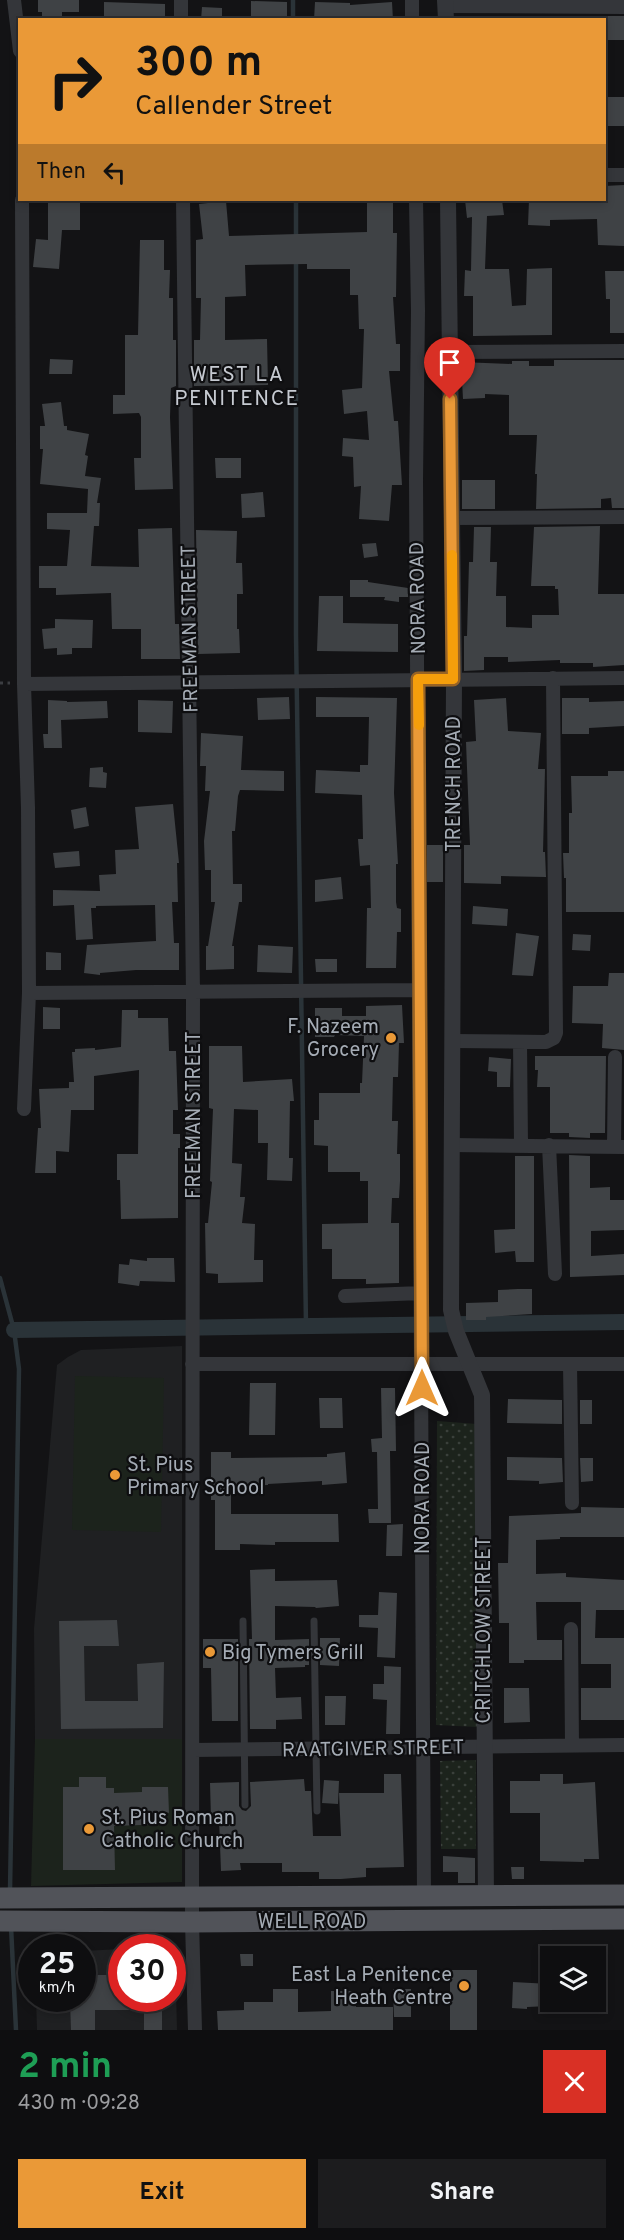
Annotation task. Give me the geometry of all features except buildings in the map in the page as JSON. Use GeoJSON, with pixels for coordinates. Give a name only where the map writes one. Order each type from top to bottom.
{"type":"FeatureCollection","features":[{"type":"Feature","properties":{"kind":"main road","name":"WELL ROAD"},"geometry":{"type":"LineString","coordinates":[[0,1898],[33,1896],[193,1898],[624,1895]]}},
{"type":"Feature","properties":{"kind":"main road","name":"WELL ROAD"},"geometry":{"type":"LineString","coordinates":[[0,1921],[624,1919]]}},
{"type":"Feature","properties":{"kind":"street"},"geometry":{"type":"LineString","coordinates":[[14,0],[18,34]]}},
{"type":"Feature","properties":{"kind":"street"},"geometry":{"type":"LineString","coordinates":[[181,0],[181,18]]}},
{"type":"Feature","properties":{"kind":"street"},"geometry":{"type":"LineString","coordinates":[[412,0],[412,18]]}},
{"type":"Feature","properties":{"kind":"street"},"geometry":{"type":"LineString","coordinates":[[446,8],[624,7]]}},
{"type":"Feature","properties":{"kind":"street"},"geometry":{"type":"LineString","coordinates":[[606,175],[624,175]]}},
{"type":"Feature","properties":{"kind":"street"},"geometry":{"type":"LineString","coordinates":[[22,201],[24,684],[28,808],[29,993],[24,1109]]}},
{"type":"Feature","properties":{"kind":"street","name":"FREEMAN STREET"},"geometry":{"type":"LineString","coordinates":[[183,201],[193,993],[192,1922],[195,2030]]}},
{"type":"Feature","properties":{"kind":"street","name":"NORA ROAD"},"geometry":{"type":"LineString","coordinates":[[416,201],[424,1897]]}},
{"type":"Feature","properties":{"kind":"street","name":"TRENCH ROAD"},"geometry":{"type":"LineString","coordinates":[[448,201],[453,679],[451,1310],[456,1331],[471,1365]]}},
{"type":"Feature","properties":{"kind":"street"},"geometry":{"type":"LineString","coordinates":[[450,352],[624,351]]}},
{"type":"Feature","properties":{"kind":"street"},"geometry":{"type":"LineString","coordinates":[[452,518],[624,517]]}},
{"type":"Feature","properties":{"kind":"street"},"geometry":{"type":"LineString","coordinates":[[452,1041],[520,1042],[551,1041],[554,1038],[557,1026],[553,678]]}},
{"type":"Feature","properties":{"kind":"street"},"geometry":{"type":"LineString","coordinates":[[24,684],[624,678]]}},
{"type":"Feature","properties":{"kind":"street"},"geometry":{"type":"LineString","coordinates":[[29,993],[420,990]]}},
{"type":"Feature","properties":{"kind":"street"},"geometry":{"type":"LineString","coordinates":[[520,1042],[521,1145]]}},
{"type":"Feature","properties":{"kind":"street"},"geometry":{"type":"LineString","coordinates":[[452,1145],[619,1147],[615,1057]]}},
{"type":"Feature","properties":{"kind":"street"},"geometry":{"type":"LineString","coordinates":[[549,1145],[555,1274]]}},
{"type":"Feature","properties":{"kind":"street"},"geometry":{"type":"LineString","coordinates":[[345,1296],[421,1293]]}},
{"type":"Feature","properties":{"kind":"street"},"geometry":{"type":"LineString","coordinates":[[192,1364],[624,1364]]}},
{"type":"Feature","properties":{"kind":"street"},"geometry":{"type":"LineString","coordinates":[[570,1364],[572,1503]]}},
{"type":"Feature","properties":{"kind":"street","name":"CRITCHLOW STREET"},"geometry":{"type":"LineString","coordinates":[[471,1365],[482,1395],[486,1897]]}},
{"type":"Feature","properties":{"kind":"street"},"geometry":{"type":"LineString","coordinates":[[571,1629],[572,1745]]}},
{"type":"Feature","properties":{"kind":"street","name":"RAATGIVER STREET"},"geometry":{"type":"LineString","coordinates":[[193,1750],[624,1745]]}},
{"type":"Feature","properties":{"kind":"lane"},"geometry":{"type":"LineString","coordinates":[[243,1621],[244,1805]]}},
{"type":"Feature","properties":{"kind":"lane"},"geometry":{"type":"LineString","coordinates":[[314,1621],[317,1811]]}},
{"type":"Feature","properties":{"kind":"path"},"geometry":{"type":"LineString","coordinates":[[0,683],[8,683]]}},
{"type":"Feature","properties":{"kind":"shaded area","name":"St. Pius Primary School"},"geometry":{"type":"Polygon","coordinates":[[[182,1346],[182,1739],[35,1739],[34,1629],[57,1365],[81,1350],[182,1346]]]}},
{"type":"Feature","properties":{"kind":"shaded area"},"geometry":{"type":"Polygon","coordinates":[[[75,1376],[164,1378],[161,1532],[72,1530],[75,1376]]]}},
{"type":"Feature","properties":{"kind":"shaded area"},"geometry":{"type":"Polygon","coordinates":[[[437,1421],[477,1424],[477,1727],[436,1725],[437,1421]]]}},
{"type":"Feature","properties":{"kind":"shaded area"},"geometry":{"type":"Polygon","coordinates":[[[35,1739],[182,1739],[182,1882],[31,1886],[35,1739]],[[79,1777],[79,1787],[63,1787],[63,1870],[114,1870],[114,1788],[106,1788],[105,1777],[79,1777]]]}},
{"type":"Feature","properties":{"kind":"shaded area"},"geometry":{"type":"Polygon","coordinates":[[[476,1760],[476,1849],[441,1849],[440,1761],[476,1760]]]}},
{"type":"Feature","properties":{"kind":"shaded area"},"geometry":{"type":"Polygon","coordinates":[[[96,1950],[108,1950],[108,2012],[177,2012],[177,2030],[37,2030],[36,2012],[96,2012],[96,1950]]]}},
{"type":"Feature","properties":{"kind":"waterway"},"geometry":{"type":"LineString","coordinates":[[293,0],[293,18]]}},
{"type":"Feature","properties":{"kind":"waterway"},"geometry":{"type":"LineString","coordinates":[[296,201],[296,239]]}},
{"type":"Feature","properties":{"kind":"waterway"},"geometry":{"type":"LineString","coordinates":[[296,259],[296,635],[306,1326]]}},
{"type":"Feature","properties":{"kind":"waterway"},"geometry":{"type":"LineString","coordinates":[[0,1278],[14,1330],[19,1369],[10,1891]]}},
{"type":"Feature","properties":{"kind":"waterway"},"geometry":{"type":"LineString","coordinates":[[14,1330],[624,1322]]}},
{"type":"Feature","properties":{"kind":"waterway"},"geometry":{"type":"LineString","coordinates":[[11,1926],[16,2030]]}},
{"type":"Feature","properties":{"kind":"slow traffic"},"geometry":{"type":"LineString","coordinates":[[419,725],[418,679],[453,679],[452,555]]}},
{"type":"Feature","properties":{"kind":"place","name":"F. Nazeem Grocery"},"geometry":{"type":"Point","coordinates":[391,1038]}},
{"type":"Feature","properties":{"kind":"place","name":"St. Pius Primary School"},"geometry":{"type":"Point","coordinates":[115,1475]}},
{"type":"Feature","properties":{"kind":"place","name":"Big Tymers Grill"},"geometry":{"type":"Point","coordinates":[210,1652]}},
{"type":"Feature","properties":{"kind":"place","name":"St. Pius Roman Catholic Church"},"geometry":{"type":"Point","coordinates":[89,1829]}},
{"type":"Feature","properties":{"kind":"place","name":"East La Penitence Heath Centre"},"geometry":{"type":"Point","coordinates":[464,1986]}},
{"type":"Feature","properties":{"kind":"district","name":"WEST LA PENITENCE"},"geometry":{"type":"Point","coordinates":[237,386]}},
{"type":"Feature","properties":{"kind":"route"},"geometry":{"type":"LineString","coordinates":[[422,1388],[418,679],[453,679],[450,399]]}}]}
